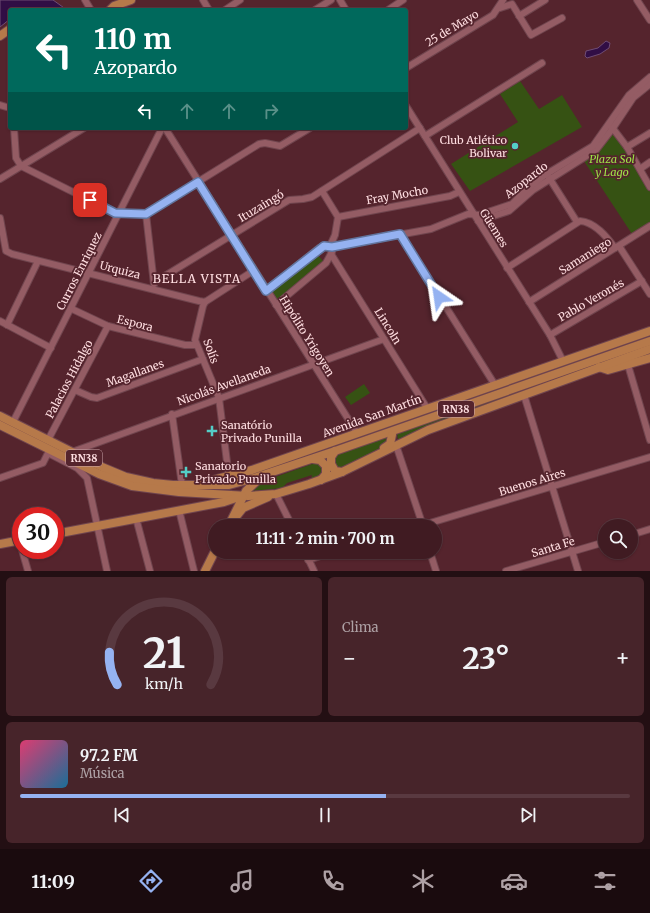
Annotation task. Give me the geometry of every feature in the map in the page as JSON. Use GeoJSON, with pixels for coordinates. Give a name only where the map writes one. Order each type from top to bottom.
{"type":"FeatureCollection","features":[{"type":"Feature","properties":{"kind":"main road"},"geometry":{"type":"LineString","coordinates":[[112,8],[132,0]]}},
{"type":"Feature","properties":{"kind":"main road","name":"Avenida San Martín"},"geometry":{"type":"LineString","coordinates":[[188,488],[283,464],[322,446],[356,433],[650,331]]}},
{"type":"Feature","properties":{"kind":"main road","name":"RN38"},"geometry":{"type":"LineString","coordinates":[[0,416],[126,477],[147,482],[243,495],[276,494],[342,472],[428,430],[524,395],[574,372],[650,341]]}},
{"type":"Feature","properties":{"kind":"main road","name":"RN38"},"geometry":{"type":"LineString","coordinates":[[0,425],[94,472],[126,484],[150,490],[229,485],[270,472],[283,464],[311,459],[391,433],[421,421],[522,387],[574,372],[599,367],[650,349]]}},
{"type":"Feature","properties":{"kind":"main road"},"geometry":{"type":"LineString","coordinates":[[599,367],[608,370],[650,358]]}},
{"type":"Feature","properties":{"kind":"main road"},"geometry":{"type":"LineString","coordinates":[[563,361],[574,372]]}},
{"type":"Feature","properties":{"kind":"main road"},"geometry":{"type":"LineString","coordinates":[[519,377],[524,395]]}},
{"type":"Feature","properties":{"kind":"main road"},"geometry":{"type":"LineString","coordinates":[[484,400],[491,387]]}},
{"type":"Feature","properties":{"kind":"main road"},"geometry":{"type":"LineString","coordinates":[[421,421],[428,408],[444,413]]}},
{"type":"Feature","properties":{"kind":"main road"},"geometry":{"type":"LineString","coordinates":[[0,421],[10,425],[13,422]]}},
{"type":"Feature","properties":{"kind":"main road"},"geometry":{"type":"LineString","coordinates":[[387,422],[396,446]]}},
{"type":"Feature","properties":{"kind":"main road"},"geometry":{"type":"LineString","coordinates":[[362,463],[371,455],[390,444],[391,433]]}},
{"type":"Feature","properties":{"kind":"main road"},"geometry":{"type":"LineString","coordinates":[[22,436],[24,440],[48,453]]}},
{"type":"Feature","properties":{"kind":"main road"},"geometry":{"type":"LineString","coordinates":[[32,441],[44,443],[63,452],[72,452]]}},
{"type":"Feature","properties":{"kind":"main road"},"geometry":{"type":"LineString","coordinates":[[322,446],[325,454]]}},
{"type":"Feature","properties":{"kind":"main road"},"geometry":{"type":"LineString","coordinates":[[335,451],[331,457],[330,464],[335,471],[342,472]]}},
{"type":"Feature","properties":{"kind":"main road"},"geometry":{"type":"LineString","coordinates":[[311,459],[320,460],[326,466],[326,474],[321,480]]}},
{"type":"Feature","properties":{"kind":"main road"},"geometry":{"type":"LineString","coordinates":[[231,519],[243,495],[255,482],[270,472]]}},
{"type":"Feature","properties":{"kind":"main road"},"geometry":{"type":"LineString","coordinates":[[188,488],[194,497],[194,507]]}},
{"type":"Feature","properties":{"kind":"main road"},"geometry":{"type":"LineString","coordinates":[[232,519],[243,508],[276,494]]}},
{"type":"Feature","properties":{"kind":"main road"},"geometry":{"type":"LineString","coordinates":[[64,532],[224,502],[243,495]]}},
{"type":"Feature","properties":{"kind":"main road"},"geometry":{"type":"LineString","coordinates":[[224,502],[232,508],[230,519]]}},
{"type":"Feature","properties":{"kind":"main road"},"geometry":{"type":"LineString","coordinates":[[0,544],[12,542]]}},
{"type":"Feature","properties":{"kind":"main road"},"geometry":{"type":"LineString","coordinates":[[205,571],[211,559]]}},
{"type":"Feature","properties":{"kind":"street"},"geometry":{"type":"LineString","coordinates":[[228,8],[240,0]]}},
{"type":"Feature","properties":{"kind":"street"},"geometry":{"type":"LineString","coordinates":[[318,8],[331,0]]}},
{"type":"Feature","properties":{"kind":"street"},"geometry":{"type":"LineString","coordinates":[[391,8],[403,0]]}},
{"type":"Feature","properties":{"kind":"street"},"geometry":{"type":"LineString","coordinates":[[500,8],[503,0]]}},
{"type":"Feature","properties":{"kind":"street"},"geometry":{"type":"LineString","coordinates":[[519,16],[545,0]]}},
{"type":"Feature","properties":{"kind":"street"},"geometry":{"type":"LineString","coordinates":[[637,0],[647,11],[650,20]]}},
{"type":"Feature","properties":{"kind":"street"},"geometry":{"type":"LineString","coordinates":[[500,8],[512,4],[532,36],[562,18]]}},
{"type":"Feature","properties":{"kind":"street","name":"25 de Mayo"},"geometry":{"type":"LineString","coordinates":[[408,67],[493,15],[500,8]]}},
{"type":"Feature","properties":{"kind":"street"},"geometry":{"type":"LineString","coordinates":[[425,136],[542,63]]}},
{"type":"Feature","properties":{"kind":"street","name":"Azopardo"},"geometry":{"type":"LineString","coordinates":[[611,126],[629,95],[650,77]]}},
{"type":"Feature","properties":{"kind":"street","name":"Azopardo"},"geometry":{"type":"LineString","coordinates":[[266,291],[319,248],[330,250],[400,234],[431,229],[468,214],[479,215],[512,204],[526,190],[593,146],[633,98],[650,84]]}},
{"type":"Feature","properties":{"kind":"street","name":"Güemes"},"geometry":{"type":"LineString","coordinates":[[408,109],[550,335],[563,361]]}},
{"type":"Feature","properties":{"kind":"street"},"geometry":{"type":"LineString","coordinates":[[611,126],[627,147],[650,187]]}},
{"type":"Feature","properties":{"kind":"street","name":"Ituzaingó"},"geometry":{"type":"LineString","coordinates":[[154,282],[289,200],[306,199],[322,191],[420,128]]}},
{"type":"Feature","properties":{"kind":"street"},"geometry":{"type":"LineString","coordinates":[[14,130],[16,158],[21,166],[119,214],[146,214],[259,144],[265,143],[280,146],[307,130]]}},
{"type":"Feature","properties":{"kind":"street"},"geometry":{"type":"LineString","coordinates":[[0,179],[81,130]]}},
{"type":"Feature","properties":{"kind":"street","name":"Curros Enriquez"},"geometry":{"type":"LineString","coordinates":[[13,422],[163,130]]}},
{"type":"Feature","properties":{"kind":"street","name":"Hipólito Yrigoyen"},"geometry":{"type":"LineString","coordinates":[[165,130],[356,433]]}},
{"type":"Feature","properties":{"kind":"street"},"geometry":{"type":"LineString","coordinates":[[627,147],[650,133]]}},
{"type":"Feature","properties":{"kind":"street"},"geometry":{"type":"LineString","coordinates":[[640,169],[650,162]]}},
{"type":"Feature","properties":{"kind":"street"},"geometry":{"type":"LineString","coordinates":[[548,176],[577,222]]}},
{"type":"Feature","properties":{"kind":"street","name":"Azopardo"},"geometry":{"type":"LineString","coordinates":[[478,221],[509,211],[548,176]]}},
{"type":"Feature","properties":{"kind":"street"},"geometry":{"type":"LineString","coordinates":[[276,305],[326,262],[335,235],[338,217],[322,191]]}},
{"type":"Feature","properties":{"kind":"street","name":"Fray Mocho"},"geometry":{"type":"LineString","coordinates":[[338,217],[450,196],[459,192]]}},
{"type":"Feature","properties":{"kind":"street"},"geometry":{"type":"LineString","coordinates":[[146,214],[154,282],[153,289]]}},
{"type":"Feature","properties":{"kind":"street","name":"Urquiza"},"geometry":{"type":"LineString","coordinates":[[0,218],[3,251],[205,302]]}},
{"type":"Feature","properties":{"kind":"street"},"geometry":{"type":"LineString","coordinates":[[507,268],[577,222],[586,222],[605,235],[617,247],[650,294]]}},
{"type":"Feature","properties":{"kind":"street","name":"Samaniego"},"geometry":{"type":"LineString","coordinates":[[529,302],[650,226]]}},
{"type":"Feature","properties":{"kind":"street"},"geometry":{"type":"LineString","coordinates":[[400,234],[491,387]]}},
{"type":"Feature","properties":{"kind":"street","name":"Lincoln"},"geometry":{"type":"LineString","coordinates":[[330,250],[428,408]]}},
{"type":"Feature","properties":{"kind":"street"},"geometry":{"type":"LineString","coordinates":[[7,325],[38,261]]}},
{"type":"Feature","properties":{"kind":"street"},"geometry":{"type":"LineString","coordinates":[[205,302],[253,271]]}},
{"type":"Feature","properties":{"kind":"street","name":"Pablo Veronés"},"geometry":{"type":"LineString","coordinates":[[550,335],[642,282]]}},
{"type":"Feature","properties":{"kind":"street","name":"Solís"},"geometry":{"type":"LineString","coordinates":[[205,302],[196,336],[196,345],[219,398],[229,478]]}},
{"type":"Feature","properties":{"kind":"street","name":"Espora"},"geometry":{"type":"LineString","coordinates":[[72,309],[108,326],[185,345],[196,345]]}},
{"type":"Feature","properties":{"kind":"street"},"geometry":{"type":"LineString","coordinates":[[0,321],[52,348]]}},
{"type":"Feature","properties":{"kind":"street","name":"Palacios Hidalgo"},"geometry":{"type":"LineString","coordinates":[[48,440],[108,326]]}},
{"type":"Feature","properties":{"kind":"street","name":"Nicolás Avellaneda"},"geometry":{"type":"LineString","coordinates":[[72,452],[172,414],[384,339]]}},
{"type":"Feature","properties":{"kind":"street","name":"Magallanes"},"geometry":{"type":"LineString","coordinates":[[75,390],[91,397],[98,398],[203,359]]}},
{"type":"Feature","properties":{"kind":"street"},"geometry":{"type":"LineString","coordinates":[[628,365],[650,440]]}},
{"type":"Feature","properties":{"kind":"street"},"geometry":{"type":"LineString","coordinates":[[524,395],[578,571]]}},
{"type":"Feature","properties":{"kind":"street"},"geometry":{"type":"LineString","coordinates":[[172,414],[188,488]]}},
{"type":"Feature","properties":{"kind":"street"},"geometry":{"type":"LineString","coordinates":[[396,446],[420,519]]}},
{"type":"Feature","properties":{"kind":"street"},"geometry":{"type":"LineString","coordinates":[[0,478],[43,463],[48,453],[85,474],[107,571]]}},
{"type":"Feature","properties":{"kind":"street","name":"Buenos Aires"},"geometry":{"type":"LineString","coordinates":[[442,520],[650,457]]}},
{"type":"Feature","properties":{"kind":"street"},"geometry":{"type":"LineString","coordinates":[[276,494],[288,519]]}},
{"type":"Feature","properties":{"kind":"street"},"geometry":{"type":"LineString","coordinates":[[179,510],[194,571]]}},
{"type":"Feature","properties":{"kind":"street"},"geometry":{"type":"LineString","coordinates":[[136,518],[150,571]]}},
{"type":"Feature","properties":{"kind":"street"},"geometry":{"type":"LineString","coordinates":[[638,533],[650,529]]}},
{"type":"Feature","properties":{"kind":"street","name":"Santa Fe"},"geometry":{"type":"LineString","coordinates":[[506,571],[598,544]]}},
{"type":"Feature","properties":{"kind":"street"},"geometry":{"type":"LineString","coordinates":[[25,559],[28,571]]}},
{"type":"Feature","properties":{"kind":"street"},"geometry":{"type":"LineString","coordinates":[[311,559],[308,560],[314,571]]}},
{"type":"Feature","properties":{"kind":"street"},"geometry":{"type":"LineString","coordinates":[[432,559],[436,571]]}},
{"type":"Feature","properties":{"kind":"green space","name":"Club Atlético Bolivar"},"geometry":{"type":"Polygon","coordinates":[[[520,81],[539,109],[562,95],[582,127],[470,191],[451,164],[518,122],[500,94],[520,81]]]}},
{"type":"Feature","properties":{"kind":"green space","name":"Plaza Sol y Lago"},"geometry":{"type":"Polygon","coordinates":[[[612,133],[625,147],[650,192],[650,223],[632,234],[584,161],[612,133]]]}},
{"type":"Feature","properties":{"kind":"green space"},"geometry":{"type":"Polygon","coordinates":[[[316,253],[324,262],[276,305],[266,291],[316,253]]]}},
{"type":"Feature","properties":{"kind":"green space"},"geometry":{"type":"Polygon","coordinates":[[[364,384],[370,393],[351,405],[345,397],[364,384]]]}},
{"type":"Feature","properties":{"kind":"green space"},"geometry":{"type":"Polygon","coordinates":[[[517,391],[519,393],[417,431],[398,440],[397,433],[517,391]]]}},
{"type":"Feature","properties":{"kind":"green space"},"geometry":{"type":"Polygon","coordinates":[[[388,437],[389,443],[356,461],[336,469],[333,458],[335,456],[388,437]]]}},
{"type":"Feature","properties":{"kind":"green space"},"geometry":{"type":"Polygon","coordinates":[[[315,463],[322,468],[322,470],[319,475],[311,479],[312,475],[287,483],[282,488],[250,491],[261,482],[315,463]]]}},
{"type":"Feature","properties":{"kind":"shaded area"},"geometry":{"type":"Polygon","coordinates":[[[0,0],[53,0],[64,8],[8,8],[8,21],[0,27],[0,0]]]}},
{"type":"Feature","properties":{"kind":"shaded area"},"geometry":{"type":"Polygon","coordinates":[[[606,41],[610,43],[609,48],[600,54],[587,58],[585,56],[586,51],[598,48],[606,41]]]}},
{"type":"Feature","properties":{"kind":"place","name":"Club Atlético Bolivar"},"geometry":{"type":"Point","coordinates":[515,146]}},
{"type":"Feature","properties":{"kind":"place","name":"Sanatório Privado Punilla"},"geometry":{"type":"Point","coordinates":[212,431]}},
{"type":"Feature","properties":{"kind":"place","name":"Sanatorio Privado Punilla"},"geometry":{"type":"Point","coordinates":[186,472]}},
{"type":"Feature","properties":{"kind":"district","name":"BELLA VISTA"},"geometry":{"type":"Point","coordinates":[197,279]}},
{"type":"Feature","properties":{"kind":"route"},"geometry":{"type":"LineString","coordinates":[[90,200],[119,214],[146,214],[198,182],[266,291],[319,248],[327,245],[332,247],[339,246],[400,234],[439,297]]}}]}
